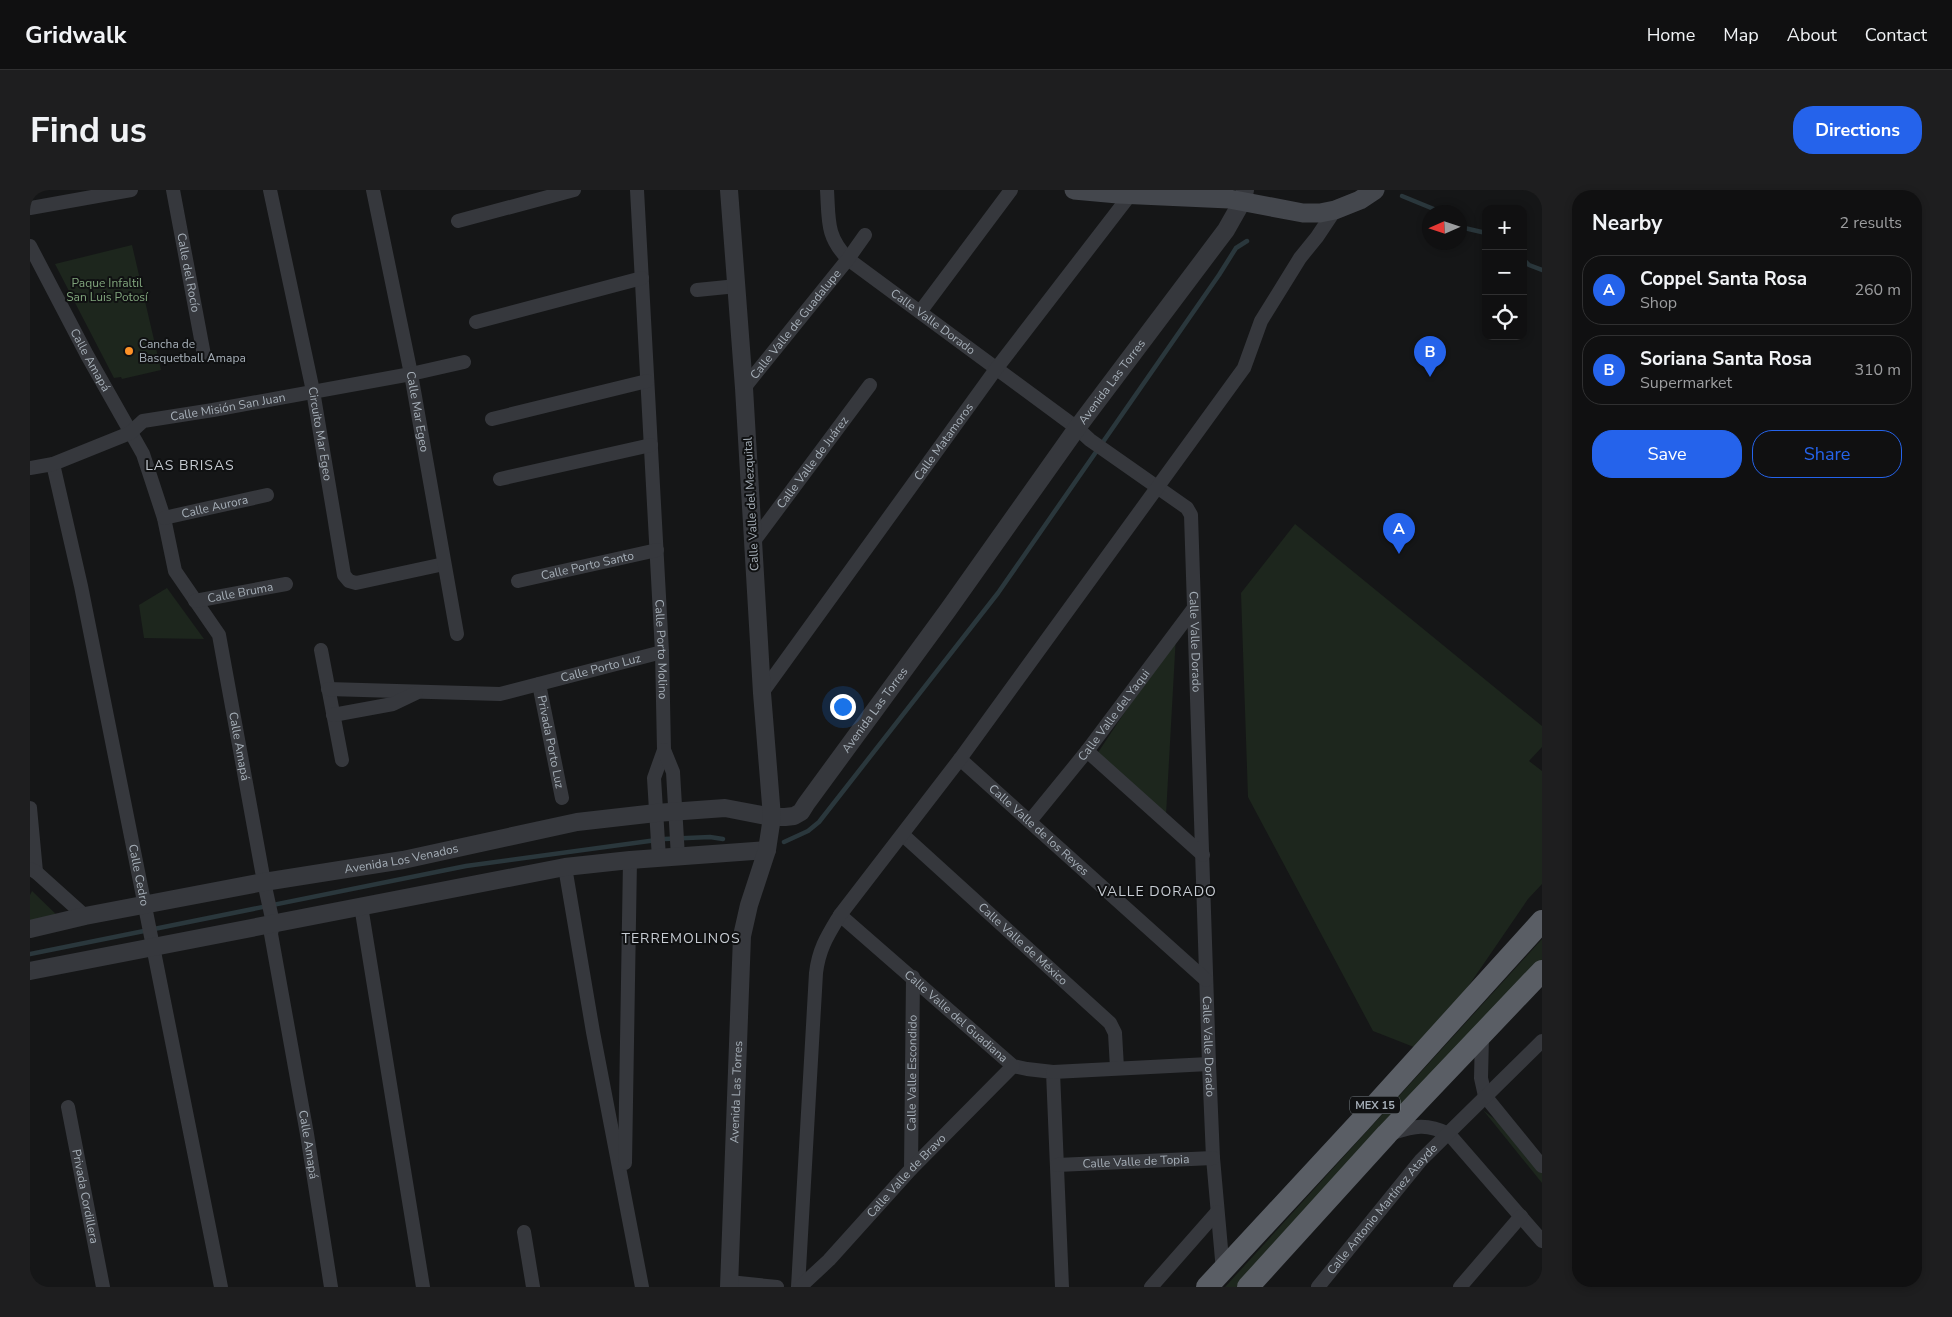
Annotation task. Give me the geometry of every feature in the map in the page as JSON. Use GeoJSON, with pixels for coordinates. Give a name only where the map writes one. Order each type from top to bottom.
{"type":"FeatureCollection","features":[{"type":"Feature","properties":{"kind":"highway","name":"MEX 15"},"geometry":{"type":"LineString","coordinates":[[1206,1287],[1223,1271],[1542,921]]}},
{"type":"Feature","properties":{"kind":"highway","name":"MEX 15"},"geometry":{"type":"LineString","coordinates":[[1248,1287],[1387,1134],[1542,971]]}},
{"type":"Feature","properties":{"kind":"main road"},"geometry":{"type":"LineString","coordinates":[[1074,190],[1130,195],[1244,195],[1303,213],[1320,213],[1334,210],[1360,200],[1375,190]]}},
{"type":"Feature","properties":{"kind":"street"},"geometry":{"type":"LineString","coordinates":[[30,208],[130,190]]}},
{"type":"Feature","properties":{"kind":"street","name":"Calle del Rocío"},"geometry":{"type":"LineString","coordinates":[[173,190],[204,355]]}},
{"type":"Feature","properties":{"kind":"street","name":"Circuito Mar Egeo"},"geometry":{"type":"LineString","coordinates":[[270,190],[312,391],[344,576],[349,581],[356,582],[444,564]]}},
{"type":"Feature","properties":{"kind":"street","name":"Calle Mar Egeo"},"geometry":{"type":"LineString","coordinates":[[373,190],[411,374],[456,634]]}},
{"type":"Feature","properties":{"kind":"street"},"geometry":{"type":"LineString","coordinates":[[458,221],[574,190]]}},
{"type":"Feature","properties":{"kind":"street","name":"Calle Porto Molino"},"geometry":{"type":"LineString","coordinates":[[637,190],[662,652],[664,750],[654,778],[659,851]]}},
{"type":"Feature","properties":{"kind":"street","name":"Calle Valle del Mezquital"},"geometry":{"type":"LineString","coordinates":[[729,190],[772,817]]}},
{"type":"Feature","properties":{"kind":"street","name":"Calle Valle Dorado"},"geometry":{"type":"LineString","coordinates":[[827,190],[832,237],[836,247],[848,260],[1090,440],[1187,508],[1191,515],[1209,1064],[1213,1158],[1223,1271]]}},
{"type":"Feature","properties":{"kind":"street"},"geometry":{"type":"LineString","coordinates":[[920,312],[1011,190]]}},
{"type":"Feature","properties":{"kind":"street","name":"Calle Matamoros"},"geometry":{"type":"LineString","coordinates":[[762,693],[996,369],[1130,195]]}},
{"type":"Feature","properties":{"kind":"street","name":"Avenida Las Torres"},"geometry":{"type":"LineString","coordinates":[[729,1285],[742,936],[767,850],[772,817],[794,816],[801,812],[959,594],[1076,428],[1221,237],[1244,195]]}},
{"type":"Feature","properties":{"kind":"street"},"geometry":{"type":"LineString","coordinates":[[799,1287],[816,972],[818,956],[824,942],[840,915],[960,759],[1244,368],[1261,321],[1300,258],[1317,237],[1334,210]]}},
{"type":"Feature","properties":{"kind":"street","name":"Calle Valle de Guadalupe"},"geometry":{"type":"LineString","coordinates":[[744,388],[848,260],[866,235]]}},
{"type":"Feature","properties":{"kind":"street","name":"Calle Amapá"},"geometry":{"type":"LineString","coordinates":[[30,246],[87,355],[143,454],[164,518],[173,567],[220,635],[271,917],[271,934],[307,1134],[330,1287]]}},
{"type":"Feature","properties":{"kind":"street"},"geometry":{"type":"LineString","coordinates":[[476,322],[642,278]]}},
{"type":"Feature","properties":{"kind":"street"},"geometry":{"type":"LineString","coordinates":[[697,290],[737,286]]}},
{"type":"Feature","properties":{"kind":"street","name":"Calle Misión San Juan"},"geometry":{"type":"LineString","coordinates":[[30,468],[53,464],[130,433],[143,421],[411,374],[464,362]]}},
{"type":"Feature","properties":{"kind":"street"},"geometry":{"type":"LineString","coordinates":[[492,419],[647,381]]}},
{"type":"Feature","properties":{"kind":"street","name":"Calle Valle de Juárez"},"geometry":{"type":"LineString","coordinates":[[754,541],[870,386]]}},
{"type":"Feature","properties":{"kind":"street"},"geometry":{"type":"LineString","coordinates":[[500,479],[651,445]]}},
{"type":"Feature","properties":{"kind":"street","name":"Calle Cedro"},"geometry":{"type":"LineString","coordinates":[[53,464],[82,586],[221,1287]]}},
{"type":"Feature","properties":{"kind":"street","name":"Calle Aurora"},"geometry":{"type":"LineString","coordinates":[[164,518],[267,495]]}},
{"type":"Feature","properties":{"kind":"street","name":"Calle Porto Santo"},"geometry":{"type":"LineString","coordinates":[[518,582],[656,550]]}},
{"type":"Feature","properties":{"kind":"street","name":"Calle Bruma"},"geometry":{"type":"LineString","coordinates":[[195,601],[286,584]]}},
{"type":"Feature","properties":{"kind":"street","name":"Calle Valle del Yaqui"},"geometry":{"type":"LineString","coordinates":[[1030,821],[1087,751],[1194,608]]}},
{"type":"Feature","properties":{"kind":"street"},"geometry":{"type":"LineString","coordinates":[[321,650],[342,760]]}},
{"type":"Feature","properties":{"kind":"street","name":"Calle Porto Luz"},"geometry":{"type":"LineString","coordinates":[[328,689],[494,695],[662,652]]}},
{"type":"Feature","properties":{"kind":"street","name":"Privada Porto Luz"},"geometry":{"type":"LineString","coordinates":[[539,684],[562,798]]}},
{"type":"Feature","properties":{"kind":"street"},"geometry":{"type":"LineString","coordinates":[[333,714],[393,704],[419,692]]}},
{"type":"Feature","properties":{"kind":"street","name":"Calle Porto Molino"},"geometry":{"type":"LineString","coordinates":[[664,750],[673,772],[678,851]]}},
{"type":"Feature","properties":{"kind":"street"},"geometry":{"type":"LineString","coordinates":[[1087,751],[1203,855]]}},
{"type":"Feature","properties":{"kind":"street","name":"Calle Valle de los Reyes"},"geometry":{"type":"LineString","coordinates":[[960,759],[1206,980]]}},
{"type":"Feature","properties":{"kind":"street"},"geometry":{"type":"LineString","coordinates":[[30,808],[32,874],[85,916]]}},
{"type":"Feature","properties":{"kind":"street","name":"Avenida Los Venados"},"geometry":{"type":"LineString","coordinates":[[30,929],[85,916],[146,912],[265,889],[577,822],[676,819],[725,808],[772,817]]}},
{"type":"Feature","properties":{"kind":"street","name":"Calle Valle de México"},"geometry":{"type":"LineString","coordinates":[[903,835],[1110,1023],[1115,1033],[1117,1068]]}},
{"type":"Feature","properties":{"kind":"street"},"geometry":{"type":"LineString","coordinates":[[30,971],[152,941],[271,917],[361,906],[565,867],[630,860],[659,851],[767,850]]}},
{"type":"Feature","properties":{"kind":"street"},"geometry":{"type":"LineString","coordinates":[[624,1194],[630,860]]}},
{"type":"Feature","properties":{"kind":"street"},"geometry":{"type":"LineString","coordinates":[[565,867],[593,1032],[642,1287]]}},
{"type":"Feature","properties":{"kind":"street"},"geometry":{"type":"LineString","coordinates":[[361,906],[423,1287]]}},
{"type":"Feature","properties":{"kind":"street","name":"Calle Valle del Guadiana"},"geometry":{"type":"LineString","coordinates":[[840,915],[1013,1066],[1053,1072]]}},
{"type":"Feature","properties":{"kind":"street","name":"Calle Valle Escondido"},"geometry":{"type":"LineString","coordinates":[[911,1170],[913,977]]}},
{"type":"Feature","properties":{"kind":"street"},"geometry":{"type":"LineString","coordinates":[[1482,1036],[1481,1078],[1485,1096],[1542,1166]]}},
{"type":"Feature","properties":{"kind":"street","name":"Calle Antonio Martínez Atayde"},"geometry":{"type":"LineString","coordinates":[[1318,1287],[1420,1160],[1449,1134],[1542,1040]]}},
{"type":"Feature","properties":{"kind":"street"},"geometry":{"type":"LineString","coordinates":[[1062,1287],[1053,1072],[1209,1064]]}},
{"type":"Feature","properties":{"kind":"street","name":"Calle Valle de Bravo"},"geometry":{"type":"LineString","coordinates":[[799,1287],[829,1260],[911,1170],[1013,1066]]}},
{"type":"Feature","properties":{"kind":"street","name":"Privada Cordillera"},"geometry":{"type":"LineString","coordinates":[[68,1107],[104,1287]]}},
{"type":"Feature","properties":{"kind":"street"},"geometry":{"type":"LineString","coordinates":[[1387,1134],[1426,1126],[1449,1134],[1542,1241]]}},
{"type":"Feature","properties":{"kind":"street","name":"Calle Valle de Topia"},"geometry":{"type":"LineString","coordinates":[[1058,1165],[1213,1158]]}},
{"type":"Feature","properties":{"kind":"street"},"geometry":{"type":"LineString","coordinates":[[1151,1287],[1217,1212]]}},
{"type":"Feature","properties":{"kind":"street"},"geometry":{"type":"LineString","coordinates":[[1460,1287],[1521,1216]]}},
{"type":"Feature","properties":{"kind":"street"},"geometry":{"type":"LineString","coordinates":[[524,1232],[533,1287]]}},
{"type":"Feature","properties":{"kind":"street"},"geometry":{"type":"LineString","coordinates":[[729,1285],[777,1287]]}},
{"type":"Feature","properties":{"kind":"green space","name":"Paque Infaltil San Luis Potosí"},"geometry":{"type":"Polygon","coordinates":[[[132,245],[161,370],[122,379],[121,377],[114,378],[55,264],[132,245]]]}},
{"type":"Feature","properties":{"kind":"green space"},"geometry":{"type":"Polygon","coordinates":[[[1295,524],[1542,726],[1542,747],[1529,761],[1542,771],[1542,884],[1528,899],[1424,1051],[1373,1031],[1248,797],[1241,593],[1295,524]]]}},
{"type":"Feature","properties":{"kind":"green space"},"geometry":{"type":"Polygon","coordinates":[[[167,588],[204,639],[144,638],[139,605],[167,588]]]}},
{"type":"Feature","properties":{"kind":"green space"},"geometry":{"type":"Polygon","coordinates":[[[1176,635],[1166,815],[1093,760],[1176,635]]]}},
{"type":"Feature","properties":{"kind":"green space"},"geometry":{"type":"Polygon","coordinates":[[[32,891],[63,921],[30,929],[30,895],[32,891]]]}},
{"type":"Feature","properties":{"kind":"green space"},"geometry":{"type":"Polygon","coordinates":[[[1542,939],[1542,962],[1243,1287],[1225,1287],[1542,939]]]}},
{"type":"Feature","properties":{"kind":"green space"},"geometry":{"type":"Polygon","coordinates":[[[1483,1110],[1542,1157],[1542,1183],[1483,1110]]]}},
{"type":"Feature","properties":{"kind":"waterway"},"geometry":{"type":"LineString","coordinates":[[1402,196],[1424,205]]}},
{"type":"Feature","properties":{"kind":"waterway"},"geometry":{"type":"LineString","coordinates":[[1467,229],[1482,232]]}},
{"type":"Feature","properties":{"kind":"waterway"},"geometry":{"type":"LineString","coordinates":[[784,842],[808,831],[819,822],[998,593],[1236,248],[1247,241]]}},
{"type":"Feature","properties":{"kind":"waterway"},"geometry":{"type":"LineString","coordinates":[[1527,263],[1542,270]]}},
{"type":"Feature","properties":{"kind":"waterway"},"geometry":{"type":"LineString","coordinates":[[30,954],[466,866],[664,839],[710,837],[723,839]]}},
{"type":"Feature","properties":{"kind":"place","name":"Cancha de Basquetball Amapa"},"geometry":{"type":"Point","coordinates":[129,351]}},
{"type":"Feature","properties":{"kind":"place","name":"Soriana Santa Rosa"},"geometry":{"type":"Point","coordinates":[1430,377]}},
{"type":"Feature","properties":{"kind":"place","name":"Coppel Santa Rosa"},"geometry":{"type":"Point","coordinates":[1399,554]}},
{"type":"Feature","properties":{"kind":"district","name":"LAS BRISAS"},"geometry":{"type":"Point","coordinates":[190,465]}},
{"type":"Feature","properties":{"kind":"district","name":"VALLE DORADO"},"geometry":{"type":"Point","coordinates":[1157,891]}},
{"type":"Feature","properties":{"kind":"district","name":"TERREMOLINOS"},"geometry":{"type":"Point","coordinates":[681,938]}}]}
